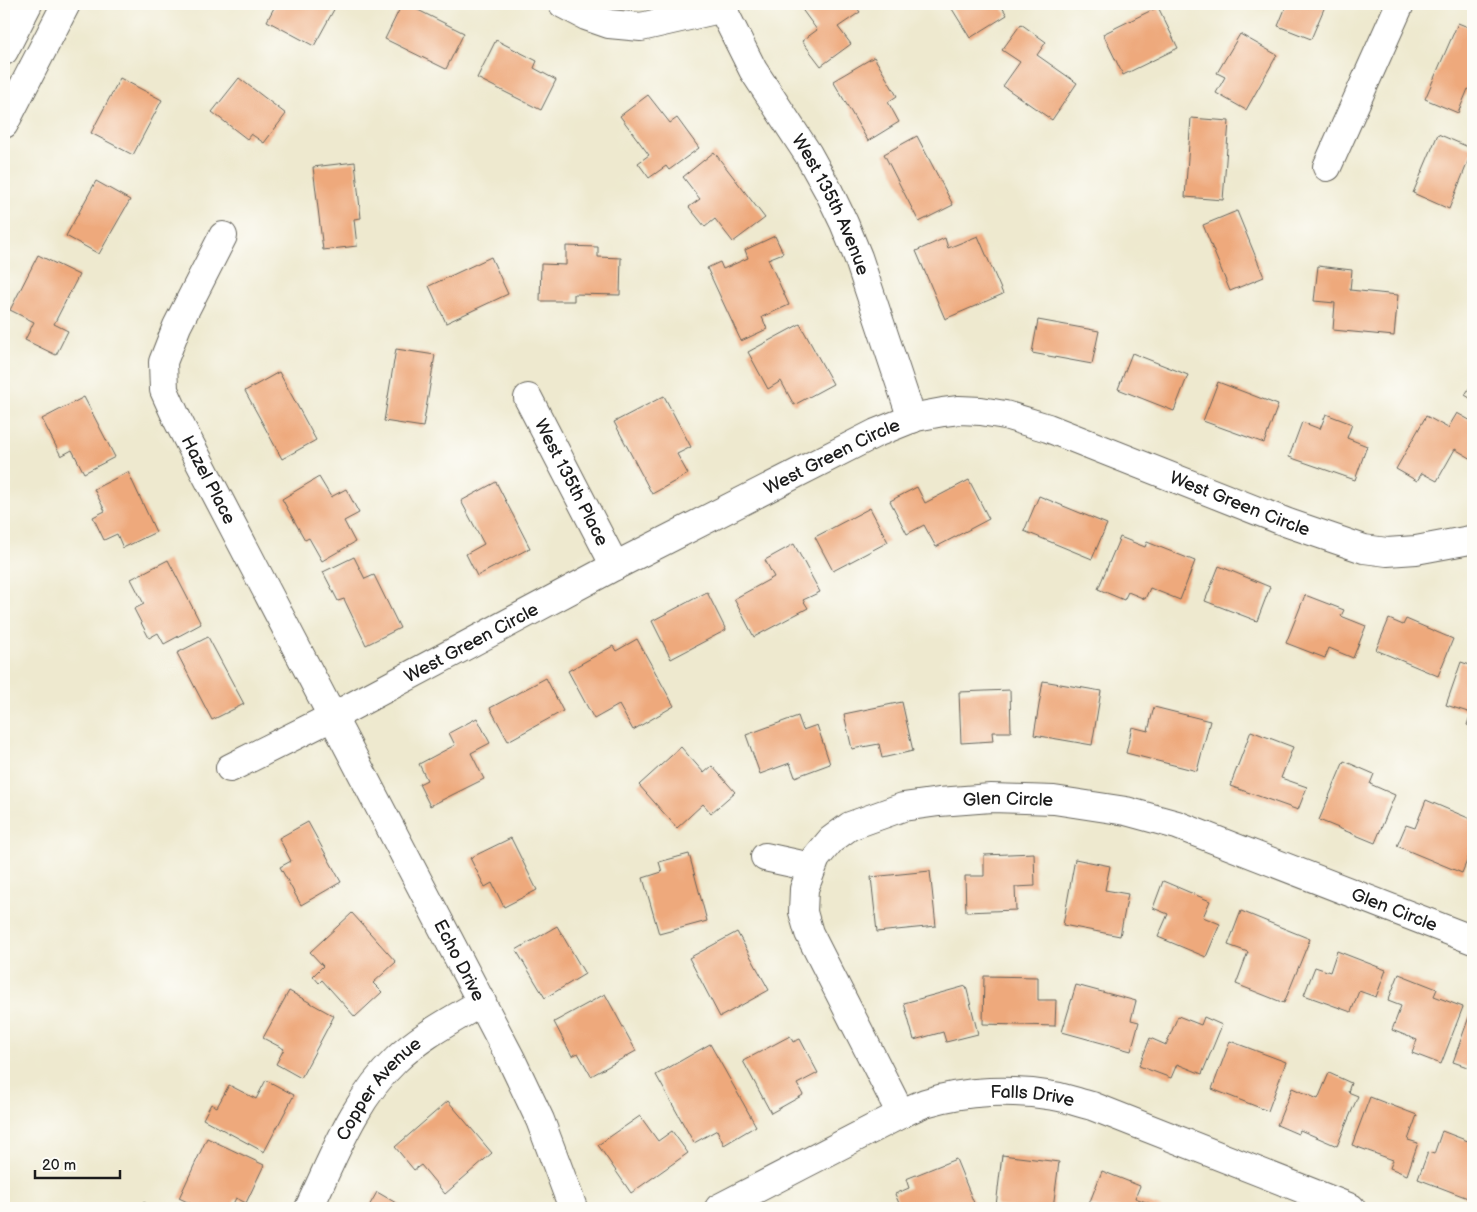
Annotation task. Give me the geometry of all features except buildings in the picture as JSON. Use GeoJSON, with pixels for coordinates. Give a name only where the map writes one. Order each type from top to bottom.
{"type":"FeatureCollection","features":[{"type":"Feature","properties":{"kind":"street"},"geometry":{"type":"LineString","coordinates":[[4,51],[28,4]]}},
{"type":"Feature","properties":{"kind":"street"},"geometry":{"type":"LineString","coordinates":[[4,124],[66,4]]}},
{"type":"Feature","properties":{"kind":"street"},"geometry":{"type":"LineString","coordinates":[[563,4],[586,16],[609,24],[640,27],[724,6]]}},
{"type":"Feature","properties":{"kind":"street"},"geometry":{"type":"LineString","coordinates":[[1327,167],[1400,4]]}},
{"type":"Feature","properties":{"kind":"street","name":"West 135th Avenue"},"geometry":{"type":"LineString","coordinates":[[724,6],[726,16],[753,70],[808,154],[844,223],[858,258],[912,419]]}},
{"type":"Feature","properties":{"kind":"street","name":"Hazel Place"},"geometry":{"type":"LineString","coordinates":[[223,236],[176,326],[163,362],[164,390],[332,717]]}},
{"type":"Feature","properties":{"kind":"street","name":"West 135th Place"},"geometry":{"type":"LineString","coordinates":[[528,398],[615,566]]}},
{"type":"Feature","properties":{"kind":"street","name":"West Green Circle"},"geometry":{"type":"LineString","coordinates":[[230,768],[332,717],[615,566],[876,433],[925,414],[959,410],[981,411],[1005,415],[1048,428],[1288,523],[1364,550],[1386,552],[1416,550],[1473,539]]}},
{"type":"Feature","properties":{"kind":"street","name":"Echo Drive"},"geometry":{"type":"LineString","coordinates":[[332,717],[512,1059],[540,1120],[573,1208]]}},
{"type":"Feature","properties":{"kind":"street","name":"Glen Circle"},"geometry":{"type":"LineString","coordinates":[[901,1114],[809,933],[803,912],[804,890],[811,867],[831,840],[850,826],[903,807],[991,798],[1054,800],[1126,811],[1177,825],[1473,940]]}},
{"type":"Feature","properties":{"kind":"street"},"geometry":{"type":"LineString","coordinates":[[765,857],[811,867]]}},
{"type":"Feature","properties":{"kind":"street","name":"Copper Avenue"},"geometry":{"type":"LineString","coordinates":[[309,1208],[362,1100],[396,1060],[414,1045],[482,1002]]}},
{"type":"Feature","properties":{"kind":"street","name":"Falls Drive"},"geometry":{"type":"LineString","coordinates":[[719,1208],[901,1114],[925,1104],[951,1096],[1014,1092],[1056,1096],[1092,1106],[1352,1208]]}}]}
